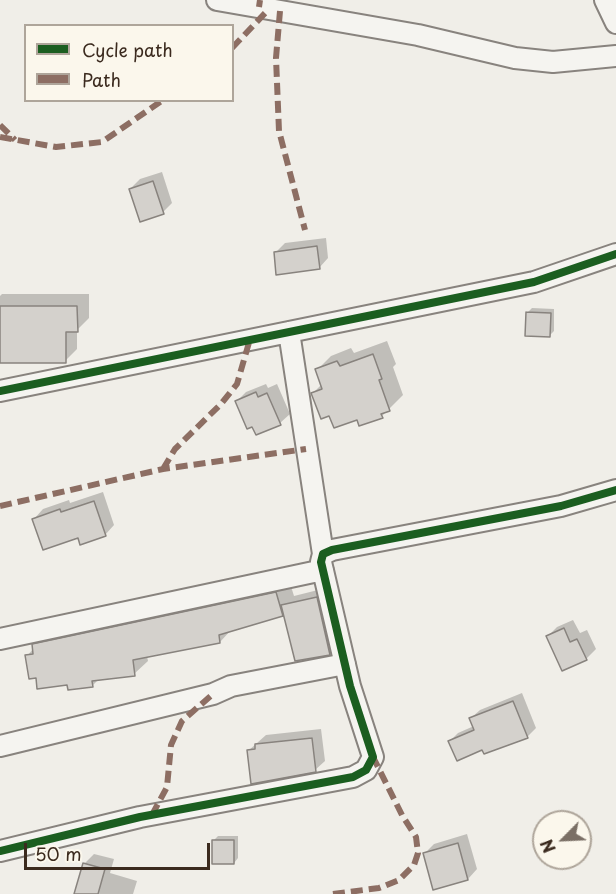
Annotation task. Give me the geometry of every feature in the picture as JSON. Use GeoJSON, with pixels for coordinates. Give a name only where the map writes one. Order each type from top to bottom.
{"type":"FeatureCollection","features":[{"type":"Feature","properties":{"kind":"street"},"geometry":{"type":"LineString","coordinates":[[217,0],[418,35],[515,58],[553,62],[616,56]]}},
{"type":"Feature","properties":{"kind":"street"},"geometry":{"type":"LineString","coordinates":[[604,0],[616,24]]}},
{"type":"Feature","properties":{"kind":"street"},"geometry":{"type":"LineString","coordinates":[[0,392],[534,282],[616,254]]}},
{"type":"Feature","properties":{"kind":"street"},"geometry":{"type":"LineString","coordinates":[[0,851],[140,817],[352,777],[366,770],[373,757],[350,686],[323,562],[289,332]]}},
{"type":"Feature","properties":{"kind":"street"},"geometry":{"type":"LineString","coordinates":[[0,639],[323,562],[332,550],[561,506],[616,490]]}},
{"type":"Feature","properties":{"kind":"street"},"geometry":{"type":"LineString","coordinates":[[0,746],[213,694],[231,686],[345,664]]}},
{"type":"Feature","properties":{"kind":"building"},"geometry":{"type":"Polygon","coordinates":[[[153,181],[164,214],[140,222],[129,189],[153,181]]]}},
{"type":"Feature","properties":{"kind":"building"},"geometry":{"type":"Polygon","coordinates":[[[317,246],[320,269],[276,275],[274,252],[317,246]]]}},
{"type":"Feature","properties":{"kind":"building"},"geometry":{"type":"Polygon","coordinates":[[[0,306],[77,306],[78,332],[66,332],[66,363],[0,363],[0,306]]]}},
{"type":"Feature","properties":{"kind":"building"},"geometry":{"type":"Polygon","coordinates":[[[526,312],[551,313],[550,337],[525,336],[526,312]]]}},
{"type":"Feature","properties":{"kind":"building"},"geometry":{"type":"Polygon","coordinates":[[[373,354],[390,411],[381,414],[383,418],[359,426],[357,420],[334,428],[329,416],[321,419],[311,393],[322,389],[315,369],[337,361],[340,366],[373,354]]]}},
{"type":"Feature","properties":{"kind":"building"},"geometry":{"type":"Polygon","coordinates":[[[256,392],[258,397],[267,393],[281,425],[256,435],[252,427],[247,429],[235,401],[256,392]]]}},
{"type":"Feature","properties":{"kind":"building"},"geometry":{"type":"Polygon","coordinates":[[[94,501],[106,536],[80,545],[78,538],[43,550],[32,519],[94,501]]]}},
{"type":"Feature","properties":{"kind":"building"},"geometry":{"type":"Polygon","coordinates":[[[276,592],[283,616],[219,635],[220,643],[133,660],[135,676],[92,681],[93,687],[68,690],[67,685],[37,689],[36,678],[29,679],[25,655],[33,654],[32,644],[276,592]]]}},
{"type":"Feature","properties":{"kind":"building"},"geometry":{"type":"Polygon","coordinates":[[[317,597],[330,655],[295,661],[281,605],[317,597]]]}},
{"type":"Feature","properties":{"kind":"building"},"geometry":{"type":"Polygon","coordinates":[[[564,628],[570,642],[577,639],[587,660],[562,671],[546,636],[564,628]]]}},
{"type":"Feature","properties":{"kind":"building"},"geometry":{"type":"Polygon","coordinates":[[[513,701],[528,738],[484,754],[482,750],[457,761],[448,741],[474,730],[469,718],[513,701]]]}},
{"type":"Feature","properties":{"kind":"building"},"geometry":{"type":"Polygon","coordinates":[[[312,738],[316,772],[251,784],[247,750],[255,749],[255,744],[312,738]]]}},
{"type":"Feature","properties":{"kind":"building"},"geometry":{"type":"Polygon","coordinates":[[[212,840],[234,840],[234,864],[212,864],[212,840]]]}},
{"type":"Feature","properties":{"kind":"building"},"geometry":{"type":"Polygon","coordinates":[[[458,843],[468,880],[433,890],[423,853],[458,843]]]}},
{"type":"Feature","properties":{"kind":"building"},"geometry":{"type":"Polygon","coordinates":[[[83,863],[105,869],[98,894],[74,894],[83,863]]]}},
{"type":"Feature","properties":{"kind":"marked path"},"geometry":{"type":"LineString","coordinates":[[259,7],[260,0]]}},
{"type":"Feature","properties":{"kind":"marked path"},"geometry":{"type":"LineString","coordinates":[[234,46],[269,9]]}},
{"type":"Feature","properties":{"kind":"marked path"},"geometry":{"type":"LineString","coordinates":[[280,11],[276,58],[279,131],[305,230]]}},
{"type":"Feature","properties":{"kind":"marked path"},"geometry":{"type":"LineString","coordinates":[[0,137],[56,147],[102,142],[160,102]]}},
{"type":"Feature","properties":{"kind":"marked path"},"geometry":{"type":"LineString","coordinates":[[0,125],[15,140]]}},
{"type":"Feature","properties":{"kind":"marked path"},"geometry":{"type":"LineString","coordinates":[[163,469],[175,449],[221,404],[237,384],[250,339]]}},
{"type":"Feature","properties":{"kind":"marked path"},"geometry":{"type":"LineString","coordinates":[[0,506],[163,469],[306,449]]}},
{"type":"Feature","properties":{"kind":"marked path"},"geometry":{"type":"LineString","coordinates":[[152,815],[167,787],[171,745],[182,721],[213,694]]}},
{"type":"Feature","properties":{"kind":"marked path"},"geometry":{"type":"LineString","coordinates":[[333,894],[379,888],[399,880],[414,865],[418,853],[416,837],[402,815],[373,757]]}},
{"type":"Feature","properties":{"kind":"cycle path"},"geometry":{"type":"LineString","coordinates":[[0,391],[534,282],[616,254]]}},
{"type":"Feature","properties":{"kind":"cycle path"},"geometry":{"type":"LineString","coordinates":[[0,851],[140,817],[353,777],[366,770],[373,757],[350,686],[321,562],[323,554],[332,550],[561,506],[616,490]]}}]}
